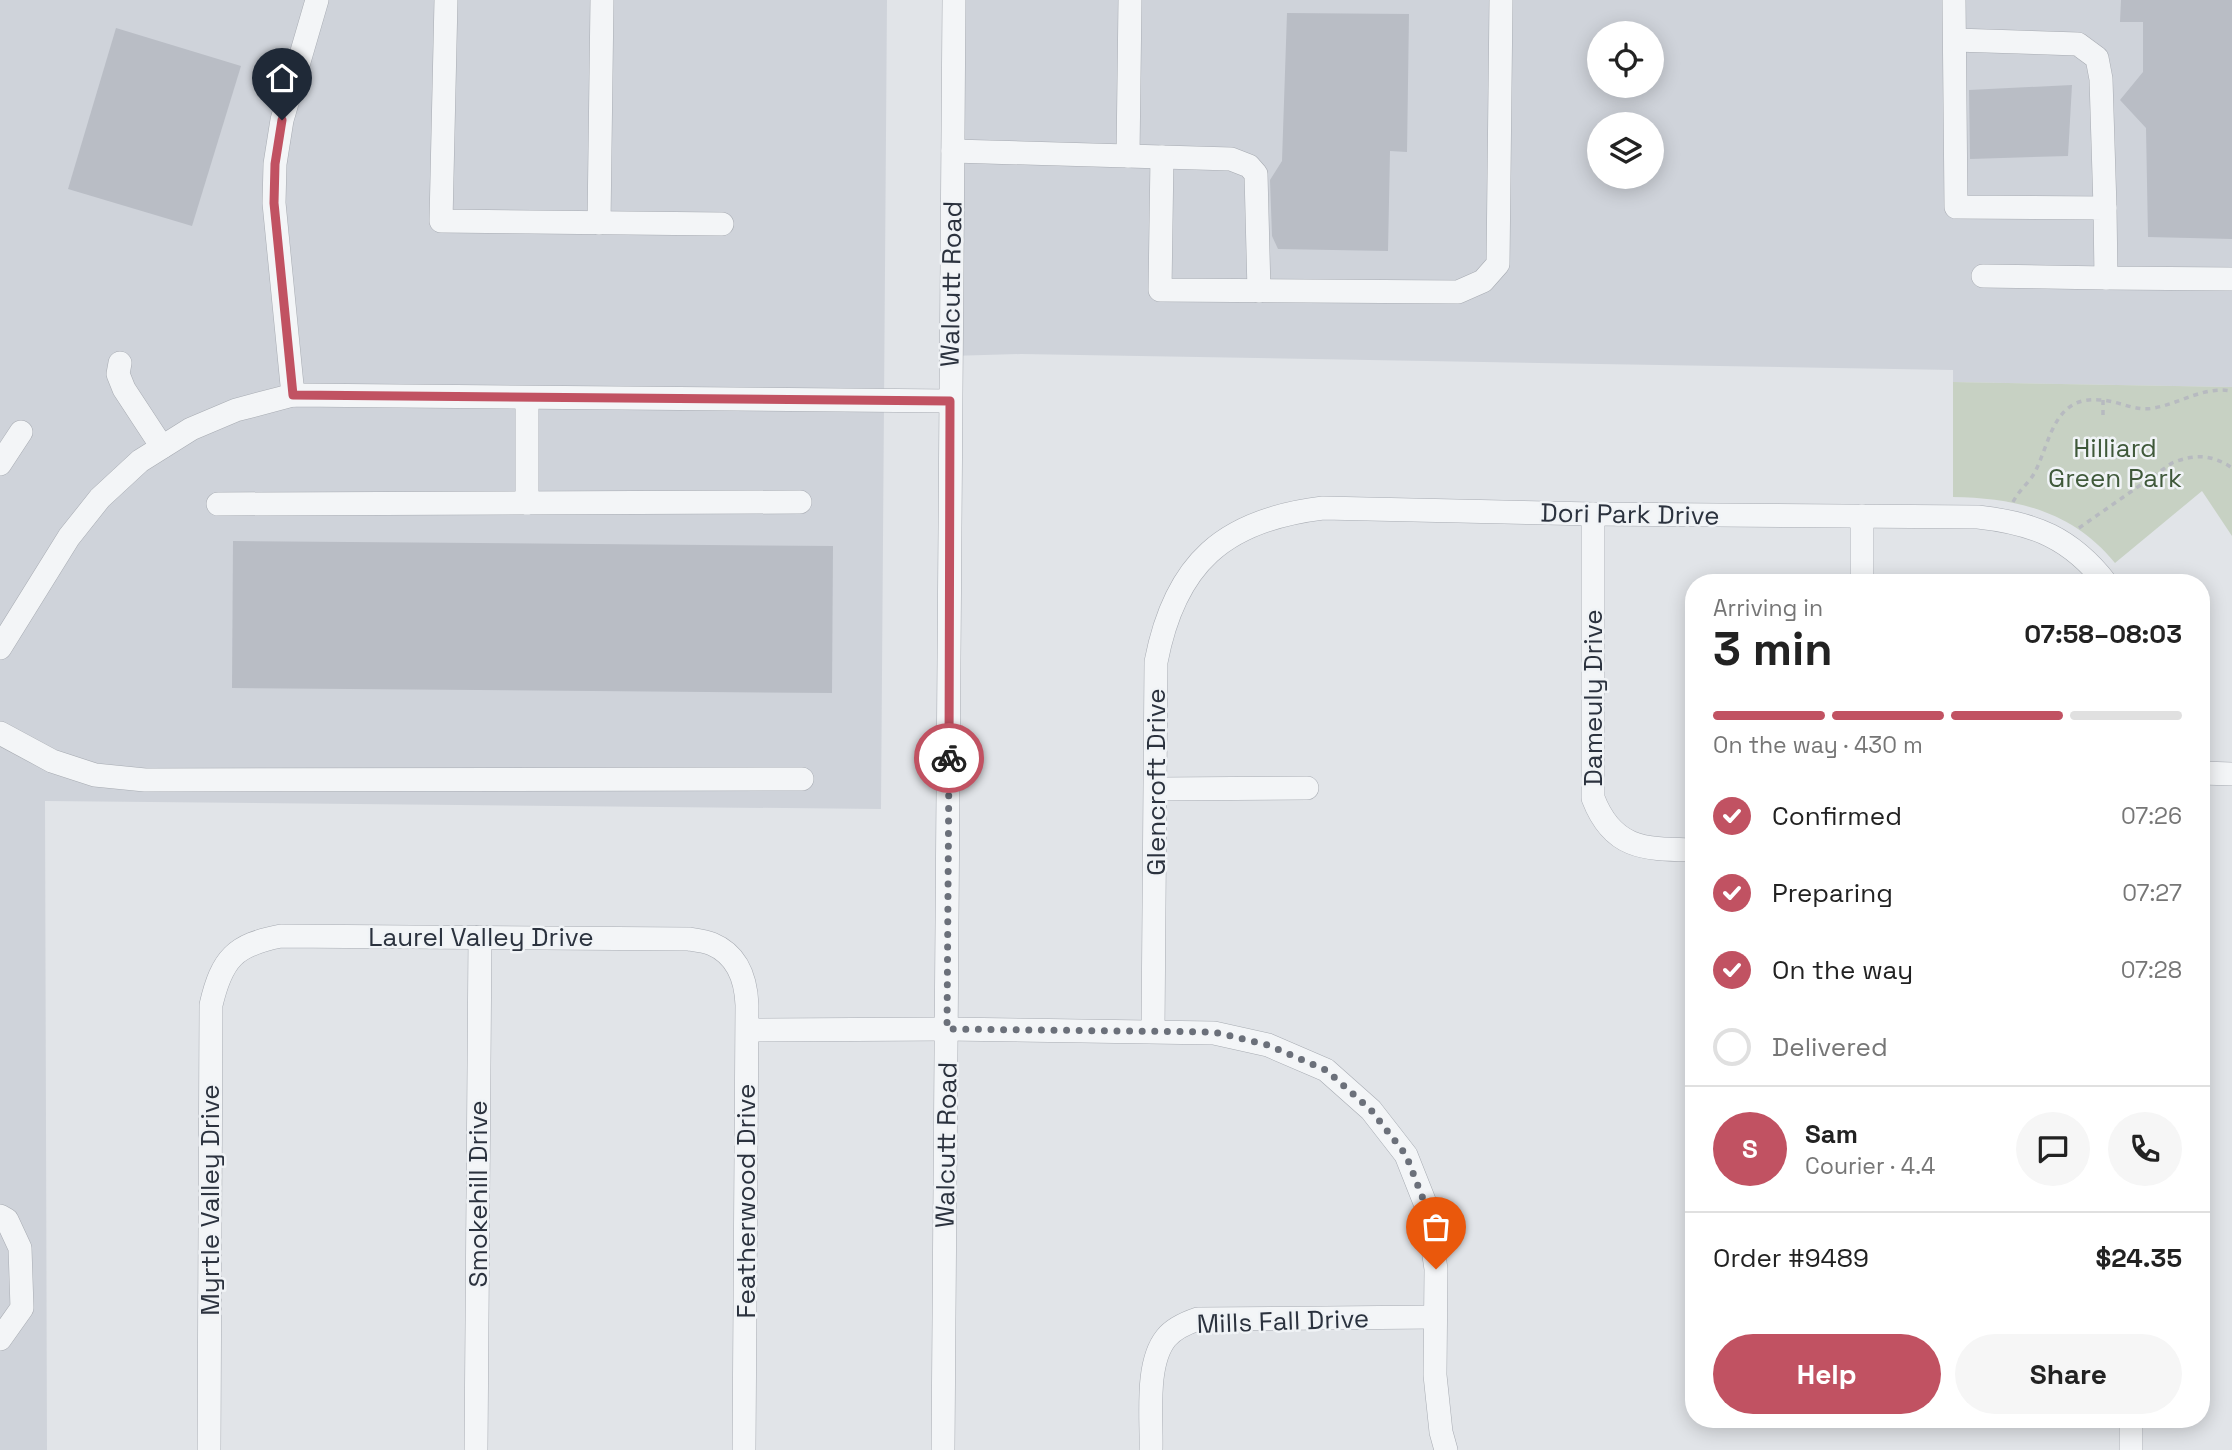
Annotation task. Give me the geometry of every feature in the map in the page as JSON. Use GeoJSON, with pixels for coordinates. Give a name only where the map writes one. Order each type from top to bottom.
{"type":"FeatureCollection","features":[{"type":"Feature","properties":{"kind":"street"},"geometry":{"type":"LineString","coordinates":[[293,395],[274,203],[275,164],[282,120],[317,0]]}},
{"type":"Feature","properties":{"kind":"street"},"geometry":{"type":"LineString","coordinates":[[446,0],[442,221],[722,224]]}},
{"type":"Feature","properties":{"kind":"street"},"geometry":{"type":"LineString","coordinates":[[599,223],[602,0]]}},
{"type":"Feature","properties":{"kind":"street","name":"Walcutt Road"},"geometry":{"type":"LineString","coordinates":[[943,1450],[954,0]]}},
{"type":"Feature","properties":{"kind":"street"},"geometry":{"type":"LineString","coordinates":[[1128,156],[1130,0]]}},
{"type":"Feature","properties":{"kind":"street"},"geometry":{"type":"LineString","coordinates":[[1162,157],[1160,290],[1458,292],[1483,281],[1498,264],[1501,0]]}},
{"type":"Feature","properties":{"kind":"street"},"geometry":{"type":"LineString","coordinates":[[1954,0],[1956,207],[2105,208]]}},
{"type":"Feature","properties":{"kind":"street"},"geometry":{"type":"LineString","coordinates":[[1955,40],[2078,44],[2097,58],[2101,79],[2106,278]]}},
{"type":"Feature","properties":{"kind":"street"},"geometry":{"type":"LineString","coordinates":[[953,151],[1231,159],[1249,166],[1256,174],[1259,291]]}},
{"type":"Feature","properties":{"kind":"street"},"geometry":{"type":"LineString","coordinates":[[1983,276],[2232,279]]}},
{"type":"Feature","properties":{"kind":"street"},"geometry":{"type":"LineString","coordinates":[[120,363],[118,374],[124,389],[162,447]]}},
{"type":"Feature","properties":{"kind":"street"},"geometry":{"type":"LineString","coordinates":[[0,648],[69,537],[100,498],[140,461],[191,429],[236,410],[293,395],[950,401]]}},
{"type":"Feature","properties":{"kind":"street"},"geometry":{"type":"LineString","coordinates":[[527,398],[527,503]]}},
{"type":"Feature","properties":{"kind":"street"},"geometry":{"type":"LineString","coordinates":[[0,464],[21,432]]}},
{"type":"Feature","properties":{"kind":"street"},"geometry":{"type":"LineString","coordinates":[[218,504],[800,502]]}},
{"type":"Feature","properties":{"kind":"street","name":"Dori Park Drive"},"geometry":{"type":"LineString","coordinates":[[1213,550],[1235,533],[1264,520],[1292,512],[1323,508],[1593,514],[1978,517],[2005,520],[2054,536],[2092,564],[2099,574]]}},
{"type":"Feature","properties":{"kind":"street","name":"Dameuly Drive"},"geometry":{"type":"LineString","coordinates":[[1593,514],[1593,798],[1609,829],[1620,838],[1652,849],[1685,850]]}},
{"type":"Feature","properties":{"kind":"street"},"geometry":{"type":"LineString","coordinates":[[1862,516],[1862,574]]}},
{"type":"Feature","properties":{"kind":"street","name":"Glencroft Drive"},"geometry":{"type":"LineString","coordinates":[[1153,1031],[1156,662],[1162,631],[1174,600],[1191,574],[1213,550]]}},
{"type":"Feature","properties":{"kind":"street"},"geometry":{"type":"LineString","coordinates":[[0,733],[52,761],[95,775],[145,780],[802,779]]}},
{"type":"Feature","properties":{"kind":"street"},"geometry":{"type":"LineString","coordinates":[[2210,774],[2232,774]]}},
{"type":"Feature","properties":{"kind":"street"},"geometry":{"type":"LineString","coordinates":[[1157,789],[1307,788]]}},
{"type":"Feature","properties":{"kind":"street","name":"Laurel Valley Drive"},"geometry":{"type":"LineString","coordinates":[[233,955],[255,941],[281,936],[689,939],[713,944],[729,957]]}},
{"type":"Feature","properties":{"kind":"street","name":"Smokehill Drive"},"geometry":{"type":"LineString","coordinates":[[476,1450],[480,937]]}},
{"type":"Feature","properties":{"kind":"street","name":"Myrtle Valley Drive"},"geometry":{"type":"LineString","coordinates":[[209,1450],[211,1004],[217,978],[233,955]]}},
{"type":"Feature","properties":{"kind":"street","name":"Featherwood Drive"},"geometry":{"type":"LineString","coordinates":[[729,957],[743,974],[748,1030],[744,1450]]}},
{"type":"Feature","properties":{"kind":"street"},"geometry":{"type":"LineString","coordinates":[[748,1030],[1214,1032],[1268,1045],[1326,1070],[1371,1110],[1406,1155],[1427,1209],[1436,1269],[1435,1376],[1441,1432],[1446,1450]]}},
{"type":"Feature","properties":{"kind":"street"},"geometry":{"type":"LineString","coordinates":[[0,1216],[7,1220],[20,1248],[22,1308],[0,1339]]}},
{"type":"Feature","properties":{"kind":"street","name":"Mills Fall Drive"},"geometry":{"type":"LineString","coordinates":[[1152,1450],[1153,1367],[1166,1338],[1180,1326],[1198,1319],[1435,1317]]}},
{"type":"Feature","properties":{"kind":"street"},"geometry":{"type":"LineString","coordinates":[[2131,1450],[2132,1428]]}},
{"type":"Feature","properties":{"kind":"path"},"geometry":{"type":"LineString","coordinates":[[2014,502],[2018,493],[2032,478],[2060,415],[2080,401],[2103,400],[2146,409],[2206,391],[2232,391]]}},
{"type":"Feature","properties":{"kind":"path"},"geometry":{"type":"LineString","coordinates":[[2103,400],[2103,420]]}},
{"type":"Feature","properties":{"kind":"path"},"geometry":{"type":"LineString","coordinates":[[2077,530],[2172,463],[2197,456],[2209,457],[2232,468]]}},
{"type":"Feature","properties":{"kind":"path"},"geometry":{"type":"LineString","coordinates":[[2129,469],[2139,486]]}},
{"type":"Feature","properties":{"kind":"shaded area"},"geometry":{"type":"Polygon","coordinates":[[[0,0],[887,0],[881,809],[45,801],[47,1450],[0,1450],[0,0]]]}},
{"type":"Feature","properties":{"kind":"shaded area"},"geometry":{"type":"Polygon","coordinates":[[[954,0],[2232,0],[2232,387],[1953,382],[1953,370],[1021,354],[950,356],[954,0]]]}},
{"type":"Feature","properties":{"kind":"green space","name":"Hilliard Green Park"},"geometry":{"type":"Polygon","coordinates":[[[1953,382],[2232,387],[2232,536],[2202,491],[2115,563],[2099,545],[2081,531],[2042,511],[1999,500],[1953,497],[1953,382]]]}},
{"type":"Feature","properties":{"kind":"building"},"geometry":{"type":"Polygon","coordinates":[[[2121,0],[2232,0],[2232,239],[2148,237],[2146,128],[2120,100],[2143,72],[2143,22],[2120,22],[2121,0]]]}},
{"type":"Feature","properties":{"kind":"building"},"geometry":{"type":"Polygon","coordinates":[[[1287,13],[1409,14],[1407,152],[1390,151],[1388,251],[1278,249],[1272,236],[1270,180],[1282,161],[1287,13]]]}},
{"type":"Feature","properties":{"kind":"building"},"geometry":{"type":"Polygon","coordinates":[[[116,28],[241,66],[192,226],[68,189],[116,28]]]}},
{"type":"Feature","properties":{"kind":"building"},"geometry":{"type":"Polygon","coordinates":[[[2072,85],[2068,156],[1970,159],[1969,90],[2072,85]]]}},
{"type":"Feature","properties":{"kind":"building"},"geometry":{"type":"Polygon","coordinates":[[[233,541],[833,546],[832,693],[232,688],[233,541]]]}},
{"type":"Feature","properties":{"kind":"way so far"},"geometry":{"type":"LineString","coordinates":[[949,758],[947,1029],[1214,1032],[1268,1045],[1326,1070],[1371,1110],[1406,1155],[1427,1209],[1436,1269]]}},
{"type":"Feature","properties":{"kind":"route"},"geometry":{"type":"LineString","coordinates":[[282,120],[275,164],[274,203],[293,395],[950,401],[949,758]]}}]}
